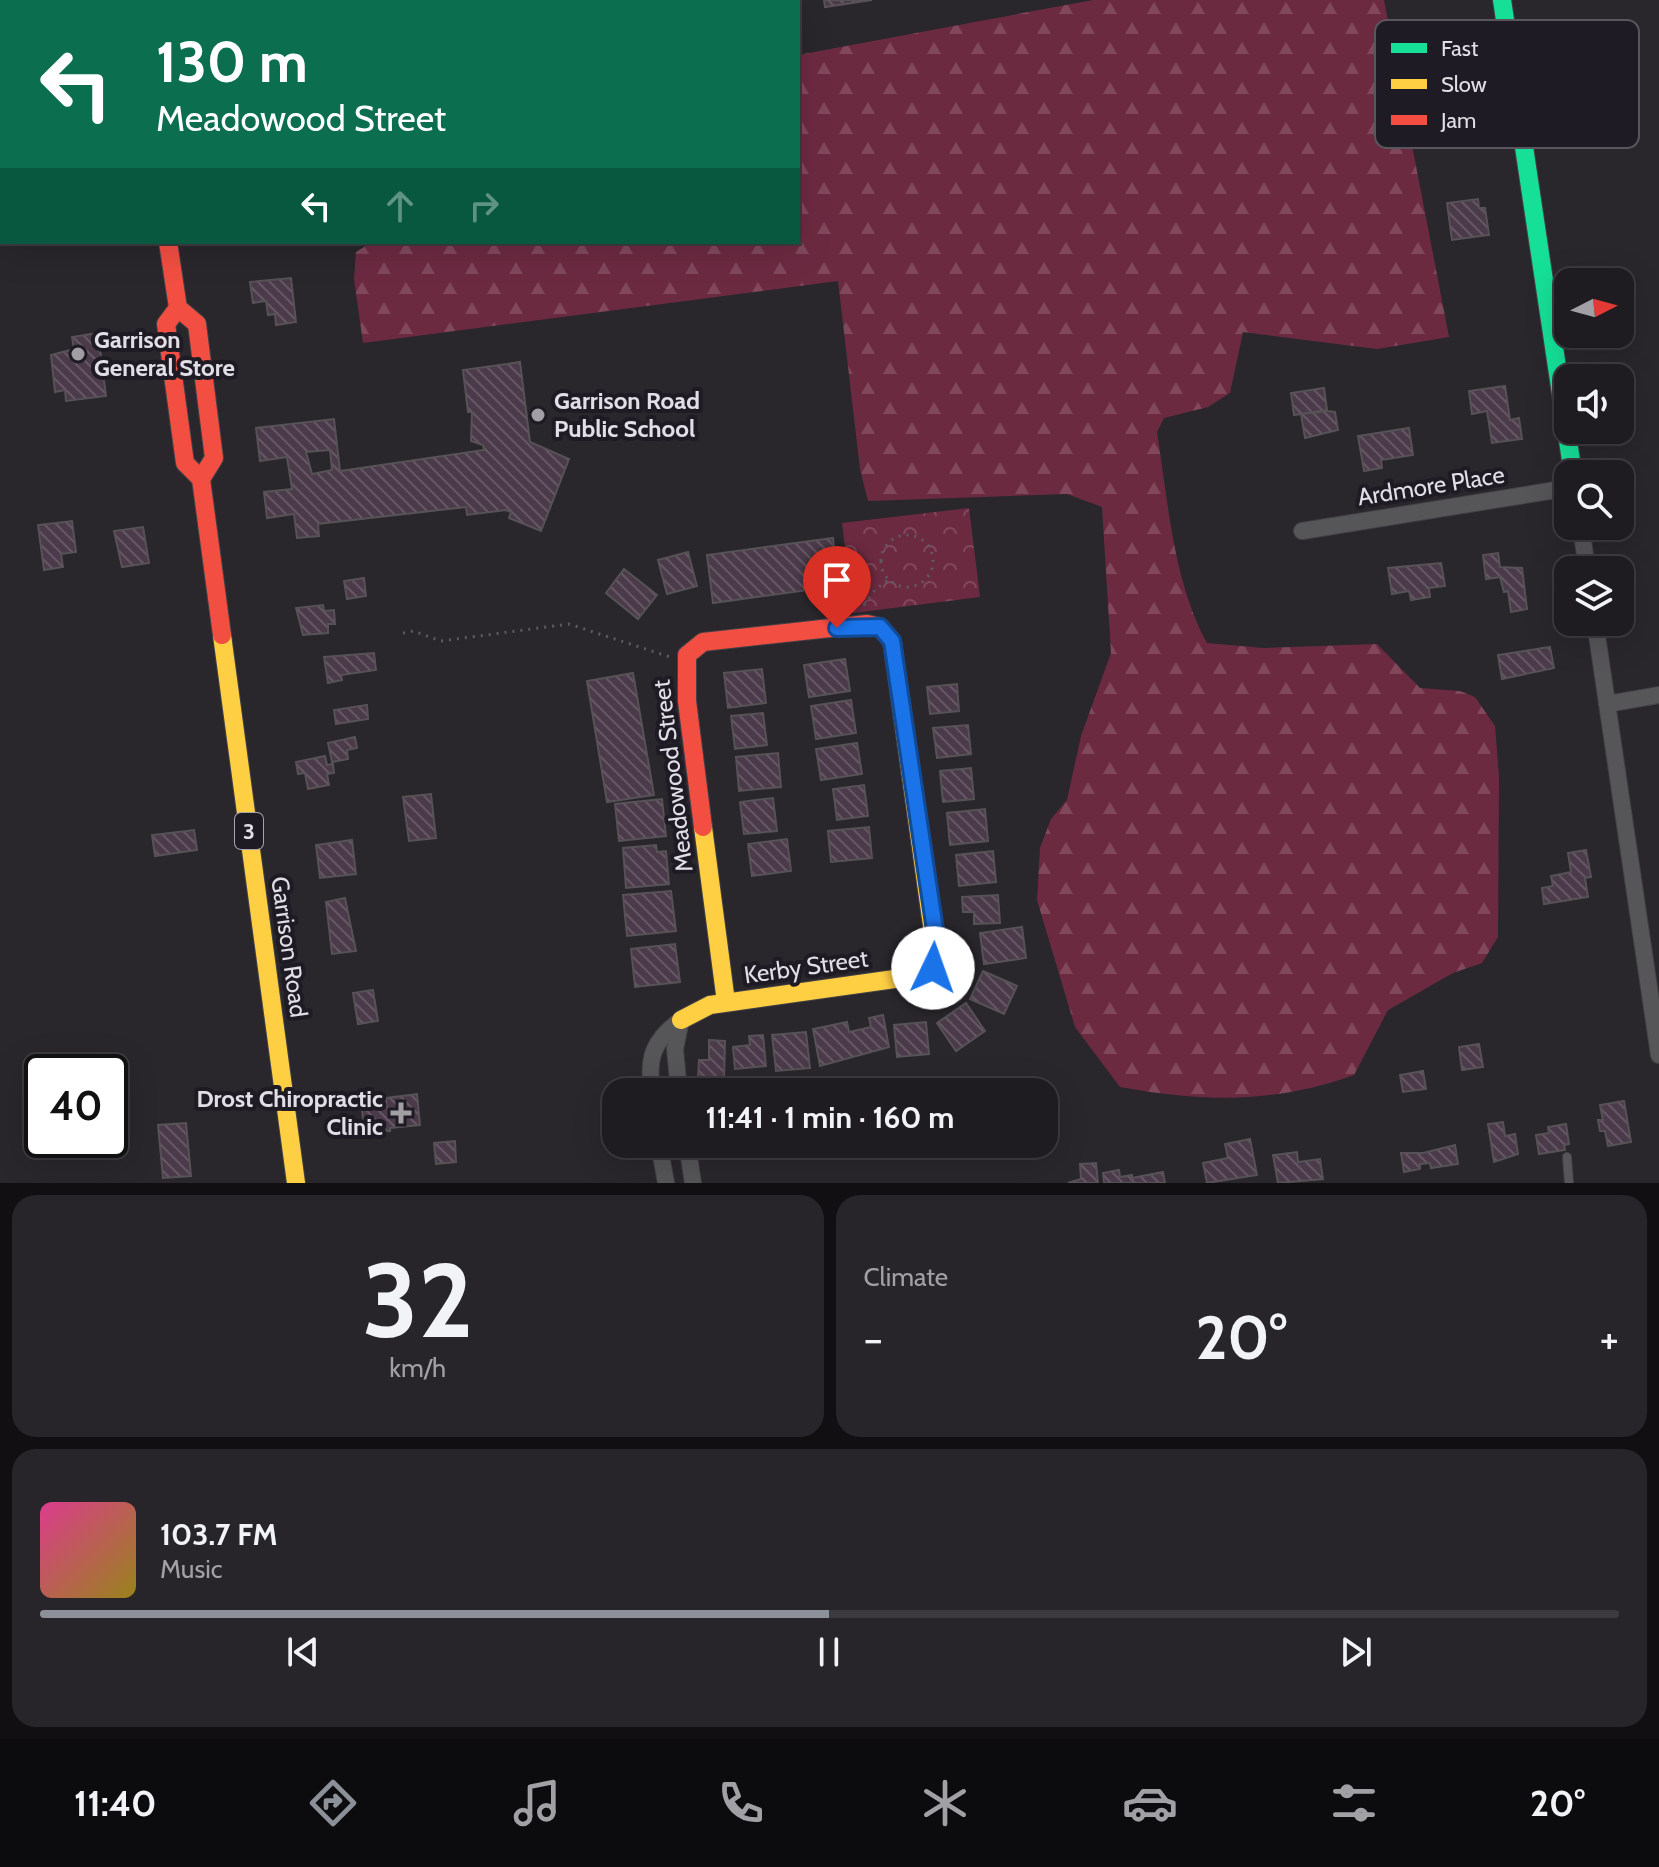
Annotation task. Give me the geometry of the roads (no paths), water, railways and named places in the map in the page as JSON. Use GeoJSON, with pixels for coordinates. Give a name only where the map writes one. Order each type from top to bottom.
{"type":"FeatureCollection","features":[{"type":"Feature","properties":{"kind":"street"},"geometry":{"type":"LineString","coordinates":[[1502,0],[1505,20]]}},
{"type":"Feature","properties":{"kind":"street"},"geometry":{"type":"LineString","coordinates":[[1524,148],[1571,460]]}},
{"type":"Feature","properties":{"kind":"street","name":"Garrison Road"},"geometry":{"type":"LineString","coordinates":[[168,244],[178,308],[166,324],[185,463],[201,479],[296,1183]]}},
{"type":"Feature","properties":{"kind":"street","name":"Garrison Road"},"geometry":{"type":"LineString","coordinates":[[178,308],[194,318],[197,324],[215,462],[201,479]]}},
{"type":"Feature","properties":{"kind":"street","name":"Ardmore Place"},"geometry":{"type":"LineString","coordinates":[[1302,531],[1554,490]]}},
{"type":"Feature","properties":{"kind":"street","name":"Meadowood Street"},"geometry":{"type":"LineString","coordinates":[[726,1002],[685,662],[692,648],[703,642],[863,625],[880,627],[886,633]]}},
{"type":"Feature","properties":{"kind":"street","name":"Kerby Street"},"geometry":{"type":"LineString","coordinates":[[726,1002],[923,975],[937,961],[892,641],[886,633]]}},
{"type":"Feature","properties":{"kind":"street"},"geometry":{"type":"LineString","coordinates":[[1597,636],[1659,1055]]}},
{"type":"Feature","properties":{"kind":"street"},"geometry":{"type":"LineString","coordinates":[[1607,704],[1659,695]]}},
{"type":"Feature","properties":{"kind":"street"},"geometry":{"type":"LineString","coordinates":[[650,1078],[653,1048],[664,1032],[698,1009],[726,1002]]}},
{"type":"Feature","properties":{"kind":"street"},"geometry":{"type":"LineString","coordinates":[[678,1078],[675,1049],[681,1020]]}},
{"type":"Feature","properties":{"kind":"street"},"geometry":{"type":"LineString","coordinates":[[662,1158],[666,1183]]}},
{"type":"Feature","properties":{"kind":"street"},"geometry":{"type":"LineString","coordinates":[[689,1158],[693,1183]]}},
{"type":"Feature","properties":{"kind":"lane"},"geometry":{"type":"LineString","coordinates":[[1567,1157],[1569,1183]]}},
{"type":"Feature","properties":{"kind":"place","name":"Garrison General Store"},"geometry":{"type":"Point","coordinates":[78,354]}},
{"type":"Feature","properties":{"kind":"place","name":"Garrison Road Public School"},"geometry":{"type":"Point","coordinates":[538,415]}},
{"type":"Feature","properties":{"kind":"place","name":"Drost Chiropractic Clinic"},"geometry":{"type":"Point","coordinates":[401,1113]}}]}
